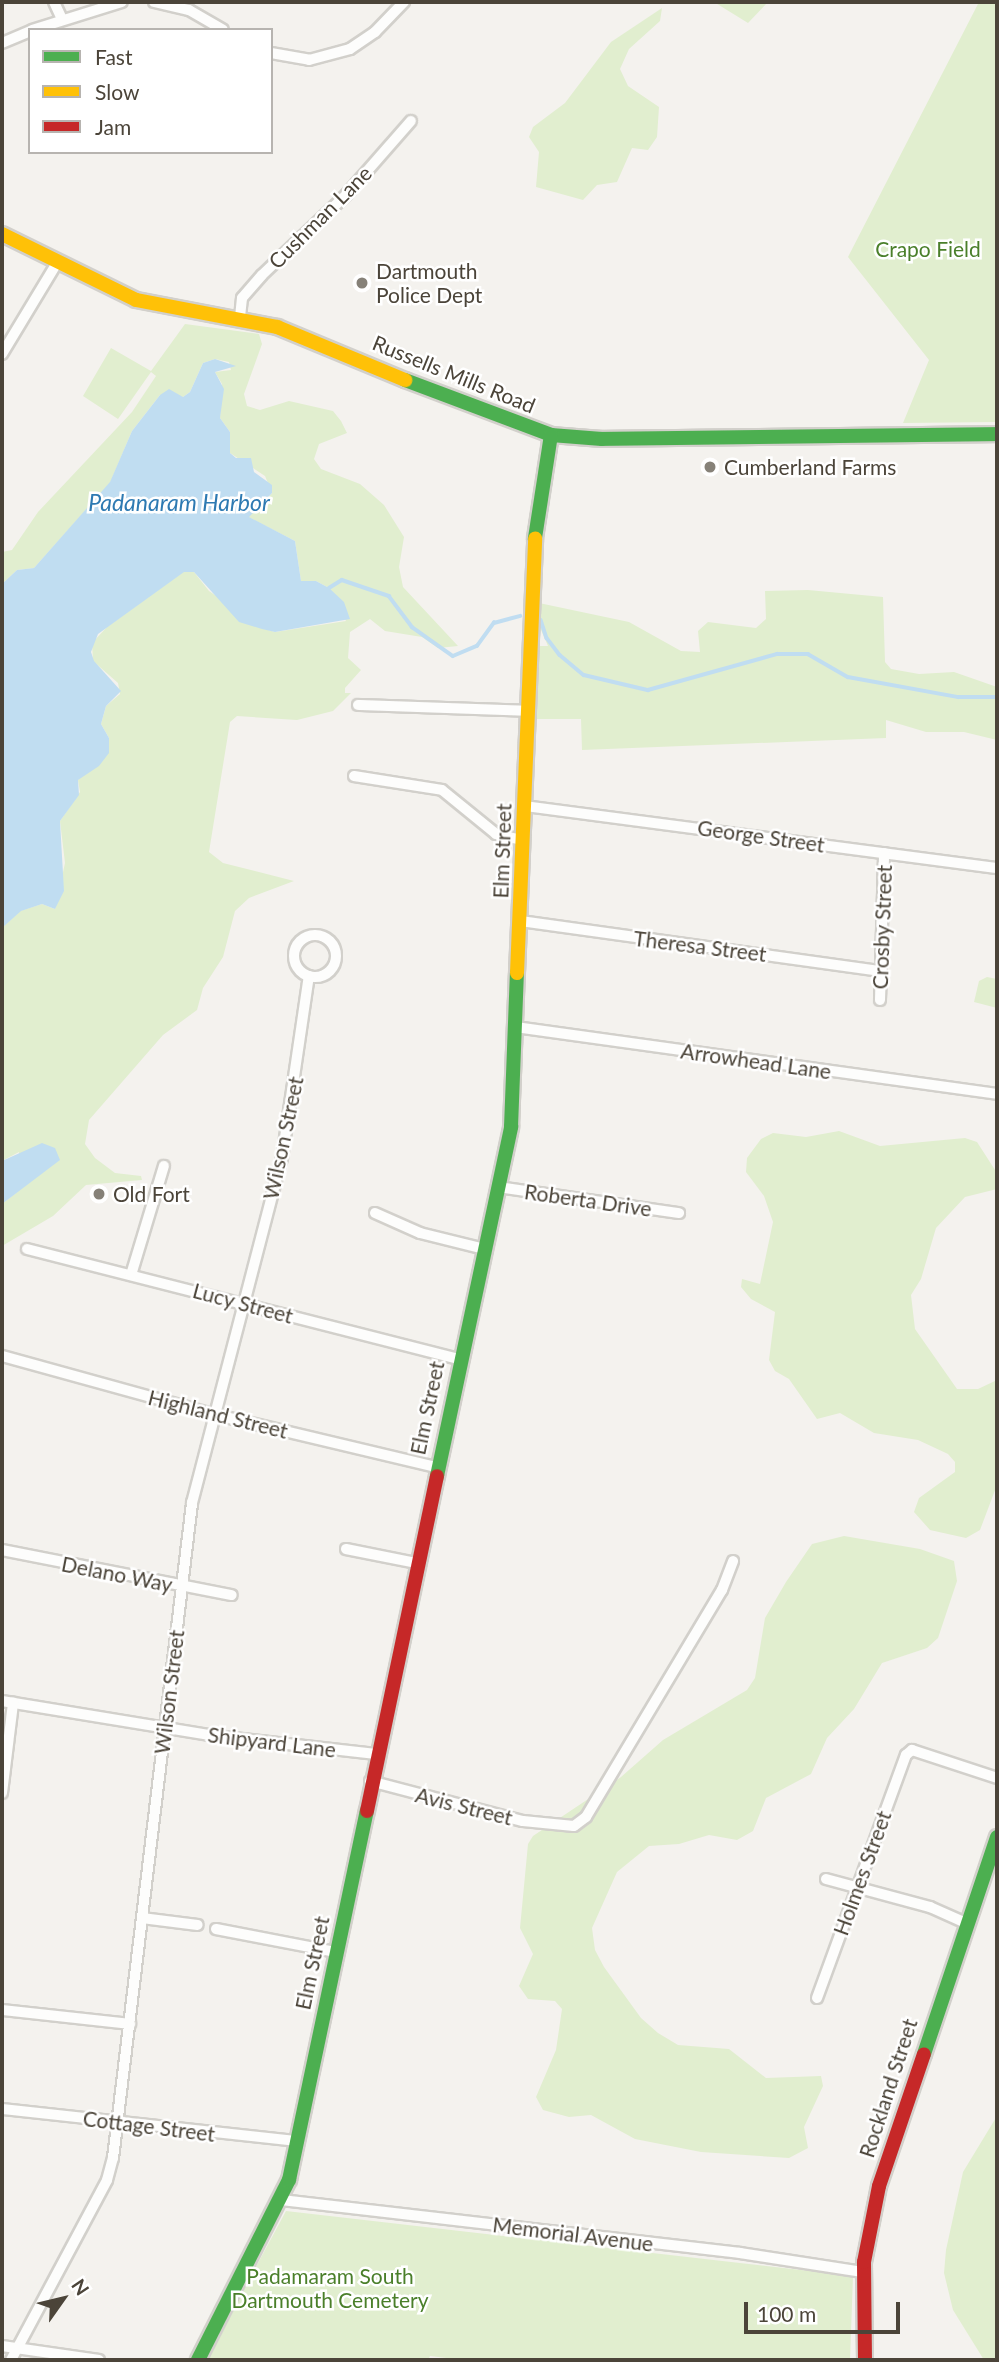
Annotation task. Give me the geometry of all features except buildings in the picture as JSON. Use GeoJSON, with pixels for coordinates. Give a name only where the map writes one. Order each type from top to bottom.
{"type":"FeatureCollection","features":[{"type":"Feature","properties":{"kind":"street"},"geometry":{"type":"LineString","coordinates":[[54,2],[61,17]]}},
{"type":"Feature","properties":{"kind":"street"},"geometry":{"type":"LineString","coordinates":[[36,28],[61,17],[122,2]]}},
{"type":"Feature","properties":{"kind":"street"},"geometry":{"type":"LineString","coordinates":[[155,2],[180,4],[220,28]]}},
{"type":"Feature","properties":{"kind":"street"},"geometry":{"type":"LineString","coordinates":[[273,53],[309,60],[350,49],[375,33],[404,2]]}},
{"type":"Feature","properties":{"kind":"street"},"geometry":{"type":"LineString","coordinates":[[2,43],[28,31]]}},
{"type":"Feature","properties":{"kind":"street","name":"Cushman Lane"},"geometry":{"type":"LineString","coordinates":[[240,317],[242,298],[262,275],[347,194],[411,121]]}},
{"type":"Feature","properties":{"kind":"street","name":"Russells Mills Road"},"geometry":{"type":"LineString","coordinates":[[2,234],[136,300],[167,309],[240,317],[319,342],[503,420],[551,435],[603,439],[997,434]]}},
{"type":"Feature","properties":{"kind":"street"},"geometry":{"type":"LineString","coordinates":[[2,354],[57,263]]}},
{"type":"Feature","properties":{"kind":"street","name":"Elm Street"},"geometry":{"type":"LineString","coordinates":[[198,2360],[282,2200],[436,1466],[511,1127],[537,503],[551,435]]}},
{"type":"Feature","properties":{"kind":"street"},"geometry":{"type":"LineString","coordinates":[[358,705],[528,711]]}},
{"type":"Feature","properties":{"kind":"street"},"geometry":{"type":"LineString","coordinates":[[354,776],[442,790],[496,834],[523,839]]}},
{"type":"Feature","properties":{"kind":"street","name":"George Street"},"geometry":{"type":"LineString","coordinates":[[525,806],[997,868]]}},
{"type":"Feature","properties":{"kind":"street","name":"Crosby Street"},"geometry":{"type":"LineString","coordinates":[[880,1000],[884,853]]}},
{"type":"Feature","properties":{"kind":"street","name":"Theresa Street"},"geometry":{"type":"LineString","coordinates":[[520,921],[880,971]]}},
{"type":"Feature","properties":{"kind":"street"},"geometry":{"type":"LineString","coordinates":[[310,935],[323,936],[334,946],[336,960],[329,972],[309,976],[298,968],[296,948],[310,935]]}},
{"type":"Feature","properties":{"kind":"street","name":"Wilson Street"},"geometry":{"type":"LineString","coordinates":[[11,2360],[107,2180],[119,2123],[192,1503],[213,1414],[282,1158],[309,976]]}},
{"type":"Feature","properties":{"kind":"street","name":"Arrowhead Lane"},"geometry":{"type":"LineString","coordinates":[[515,1027],[997,1094]]}},
{"type":"Feature","properties":{"kind":"street"},"geometry":{"type":"LineString","coordinates":[[131,1275],[164,1166]]}},
{"type":"Feature","properties":{"kind":"street","name":"Roberta Drive"},"geometry":{"type":"LineString","coordinates":[[498,1187],[679,1213]]}},
{"type":"Feature","properties":{"kind":"street"},"geometry":{"type":"LineString","coordinates":[[375,1213],[420,1233],[484,1249]]}},
{"type":"Feature","properties":{"kind":"street","name":"Lucy Street"},"geometry":{"type":"LineString","coordinates":[[27,1249],[459,1359]]}},
{"type":"Feature","properties":{"kind":"street","name":"Highland Street"},"geometry":{"type":"LineString","coordinates":[[2,1356],[213,1414],[436,1466]]}},
{"type":"Feature","properties":{"kind":"street"},"geometry":{"type":"LineString","coordinates":[[346,1549],[416,1563]]}},
{"type":"Feature","properties":{"kind":"street","name":"Delano Way"},"geometry":{"type":"LineString","coordinates":[[2,1550],[232,1595]]}},
{"type":"Feature","properties":{"kind":"street","name":"Avis Street"},"geometry":{"type":"LineString","coordinates":[[370,1782],[559,1828],[573,1826],[586,1816],[722,1590],[733,1560]]}},
{"type":"Feature","properties":{"kind":"street"},"geometry":{"type":"LineString","coordinates":[[2,1793],[7,1702]]}},
{"type":"Feature","properties":{"kind":"street","name":"Shipyard Lane"},"geometry":{"type":"LineString","coordinates":[[7,1702],[376,1755]]}},
{"type":"Feature","properties":{"kind":"street","name":"Holmes Street"},"geometry":{"type":"LineString","coordinates":[[817,1998],[856,1889],[912,1749],[997,1778]]}},
{"type":"Feature","properties":{"kind":"street","name":"Rockland Street"},"geometry":{"type":"LineString","coordinates":[[865,2360],[863,2272],[888,2152],[997,1837]]}},
{"type":"Feature","properties":{"kind":"street"},"geometry":{"type":"LineString","coordinates":[[826,1879],[930,1907],[966,1923]]}},
{"type":"Feature","properties":{"kind":"street"},"geometry":{"type":"LineString","coordinates":[[142,1918],[198,1925]]}},
{"type":"Feature","properties":{"kind":"street"},"geometry":{"type":"LineString","coordinates":[[216,1929],[335,1952]]}},
{"type":"Feature","properties":{"kind":"street"},"geometry":{"type":"LineString","coordinates":[[2,2010],[130,2024]]}},
{"type":"Feature","properties":{"kind":"street","name":"Cottage Street"},"geometry":{"type":"LineString","coordinates":[[2,2109],[296,2141]]}},
{"type":"Feature","properties":{"kind":"street","name":"Memorial Avenue"},"geometry":{"type":"LineString","coordinates":[[282,2200],[740,2253],[863,2272]]}},
{"type":"Feature","properties":{"kind":"street"},"geometry":{"type":"LineString","coordinates":[[2,2346],[99,2360]]}},
{"type":"Feature","properties":{"kind":"green space"},"geometry":{"type":"Polygon","coordinates":[[[714,2],[768,2],[748,23],[714,2]]]}},
{"type":"Feature","properties":{"kind":"green space","name":"Crapo Field"},"geometry":{"type":"Polygon","coordinates":[[[979,2],[997,4],[997,422],[903,423],[929,360],[848,257],[979,2]]]}},
{"type":"Feature","properties":{"kind":"green space"},"geometry":{"type":"Polygon","coordinates":[[[662,8],[660,21],[629,49],[620,69],[628,86],[659,107],[657,137],[648,150],[632,148],[617,182],[597,185],[583,200],[536,187],[539,152],[529,137],[533,127],[565,103],[611,42],[662,8]]]}},
{"type":"Feature","properties":{"kind":"green space"},"geometry":{"type":"Polygon","coordinates":[[[185,324],[259,334],[262,344],[244,394],[247,406],[260,410],[289,401],[333,411],[347,433],[319,444],[314,459],[321,469],[360,484],[384,505],[404,537],[399,567],[403,587],[458,646],[438,648],[422,637],[385,631],[370,619],[350,632],[348,658],[361,670],[345,688],[345,693],[351,693],[333,711],[297,720],[237,716],[230,722],[209,852],[223,863],[294,881],[249,898],[235,911],[223,957],[203,988],[197,1010],[163,1035],[89,1120],[85,1144],[95,1158],[115,1173],[141,1176],[142,1180],[86,1185],[53,1216],[2,1246],[2,1204],[16,1193],[19,1152],[2,1161],[2,928],[20,911],[42,904],[55,909],[65,863],[60,821],[80,792],[78,780],[109,738],[101,724],[106,706],[120,694],[118,683],[93,661],[92,643],[107,627],[183,572],[194,572],[209,591],[265,629],[275,632],[346,621],[329,588],[316,581],[306,584],[301,581],[295,541],[248,517],[272,493],[265,476],[230,453],[230,432],[220,418],[222,384],[215,372],[231,370],[229,362],[215,359],[203,363],[190,392],[183,397],[160,395],[132,431],[110,483],[34,568],[17,570],[2,584],[2,552],[12,550],[38,512],[132,412],[156,376],[151,372],[118,419],[83,396],[111,348],[151,371],[185,324]]]}},
{"type":"Feature","properties":{"kind":"green space"},"geometry":{"type":"Polygon","coordinates":[[[808,590],[883,597],[885,662],[891,669],[919,674],[954,672],[997,687],[997,740],[964,732],[926,732],[886,720],[886,738],[582,750],[581,719],[535,719],[538,646],[548,646],[535,616],[539,603],[629,622],[681,651],[700,652],[698,631],[708,622],[756,628],[766,619],[765,591],[808,590]]]}},
{"type":"Feature","properties":{"kind":"green space"},"geometry":{"type":"Polygon","coordinates":[[[987,977],[997,979],[997,1008],[974,1002],[979,981],[987,977]]]}},
{"type":"Feature","properties":{"kind":"green space"},"geometry":{"type":"Polygon","coordinates":[[[839,1131],[880,1146],[965,1138],[977,1142],[997,1173],[997,1189],[965,1197],[936,1228],[921,1279],[911,1295],[915,1329],[957,1389],[978,1389],[997,1380],[997,1485],[980,1530],[966,1538],[930,1530],[914,1512],[919,1498],[955,1472],[955,1462],[948,1454],[918,1440],[874,1433],[840,1413],[817,1419],[789,1379],[775,1371],[769,1360],[775,1312],[751,1299],[741,1287],[742,1279],[760,1284],[773,1222],[764,1196],[746,1172],[747,1158],[761,1139],[773,1133],[806,1137],[839,1131]]]}},
{"type":"Feature","properties":{"kind":"green space"},"geometry":{"type":"Polygon","coordinates":[[[844,1536],[920,1549],[954,1561],[957,1581],[938,1638],[927,1648],[882,1663],[854,1709],[827,1738],[811,1774],[766,1798],[753,1831],[737,1840],[709,1835],[679,1844],[649,1846],[617,1872],[592,1928],[595,1950],[604,1967],[641,2018],[658,2033],[678,2045],[729,2049],[766,2078],[821,2076],[823,2086],[804,2127],[808,2148],[789,2158],[701,2152],[635,2139],[591,2115],[569,2117],[543,2110],[536,2097],[556,2050],[562,2009],[555,2001],[528,1999],[519,1986],[533,1954],[520,1928],[528,1844],[533,1836],[621,1777],[663,1740],[747,1690],[755,1678],[765,1618],[786,1582],[812,1544],[844,1536]]]}},
{"type":"Feature","properties":{"kind":"green space"},"geometry":{"type":"Polygon","coordinates":[[[997,2116],[997,2360],[984,2360],[953,2310],[944,2273],[946,2250],[963,2172],[997,2116]]]}},
{"type":"Feature","properties":{"kind":"green space","name":"Padamaram South Dartmouth Cemetery"},"geometry":{"type":"Polygon","coordinates":[[[286,2211],[853,2276],[850,2360],[463,2360],[430,2356],[428,2360],[206,2360],[286,2211]]]}},
{"type":"Feature","properties":{"kind":"water","name":"Padanaram Harbor"},"geometry":{"type":"Polygon","coordinates":[[[215,359],[236,366],[215,372],[224,389],[220,418],[230,432],[230,453],[236,458],[251,458],[254,472],[272,485],[272,493],[249,517],[295,541],[301,581],[316,581],[329,588],[344,602],[350,619],[275,632],[262,629],[239,622],[194,572],[184,572],[98,634],[91,652],[94,661],[121,691],[106,706],[101,724],[109,738],[109,753],[99,766],[78,780],[79,795],[60,821],[64,891],[55,909],[42,904],[21,911],[2,928],[2,584],[17,570],[34,568],[110,482],[132,431],[160,395],[169,389],[183,397],[190,392],[203,363],[215,359]]]}},
{"type":"Feature","properties":{"kind":"water"},"geometry":{"type":"Polygon","coordinates":[[[42,1143],[55,1148],[60,1160],[2,1204],[2,1161],[42,1143]]]}},
{"type":"Feature","properties":{"kind":"waterway"},"geometry":{"type":"LineString","coordinates":[[329,588],[342,580],[389,596],[412,627],[453,656],[477,646],[494,623],[520,616]]}},
{"type":"Feature","properties":{"kind":"waterway"},"geometry":{"type":"LineString","coordinates":[[541,620],[547,638],[560,655],[584,675],[648,690],[777,654],[808,654],[848,677],[958,697],[997,697]]}},
{"type":"Feature","properties":{"kind":"traffic: fast"},"geometry":{"type":"LineString","coordinates":[[405,380],[551,435],[602,439],[997,434]]}},
{"type":"Feature","properties":{"kind":"traffic: fast"},"geometry":{"type":"LineString","coordinates":[[535,538],[551,435]]}},
{"type":"Feature","properties":{"kind":"traffic: fast"},"geometry":{"type":"LineString","coordinates":[[437,1476],[511,1127],[517,973]]}},
{"type":"Feature","properties":{"kind":"traffic: fast"},"geometry":{"type":"LineString","coordinates":[[198,2360],[289,2180],[367,1811]]}},
{"type":"Feature","properties":{"kind":"traffic: fast"},"geometry":{"type":"LineString","coordinates":[[924,2054],[997,1837]]}},
{"type":"Feature","properties":{"kind":"traffic: slow"},"geometry":{"type":"LineString","coordinates":[[2,234],[136,300],[277,327],[405,380]]}},
{"type":"Feature","properties":{"kind":"traffic: slow"},"geometry":{"type":"LineString","coordinates":[[517,973],[535,538]]}},
{"type":"Feature","properties":{"kind":"traffic: jam"},"geometry":{"type":"LineString","coordinates":[[367,1811],[437,1476]]}},
{"type":"Feature","properties":{"kind":"traffic: jam"},"geometry":{"type":"LineString","coordinates":[[865,2360],[864,2262],[879,2186],[924,2054]]}},
{"type":"Feature","properties":{"kind":"place","name":"Dartmouth Police Dept"},"geometry":{"type":"Point","coordinates":[362,283]}},
{"type":"Feature","properties":{"kind":"place","name":"Cumberland Farms"},"geometry":{"type":"Point","coordinates":[710,467]}},
{"type":"Feature","properties":{"kind":"place","name":"Old Fort"},"geometry":{"type":"Point","coordinates":[99,1194]}}]}
